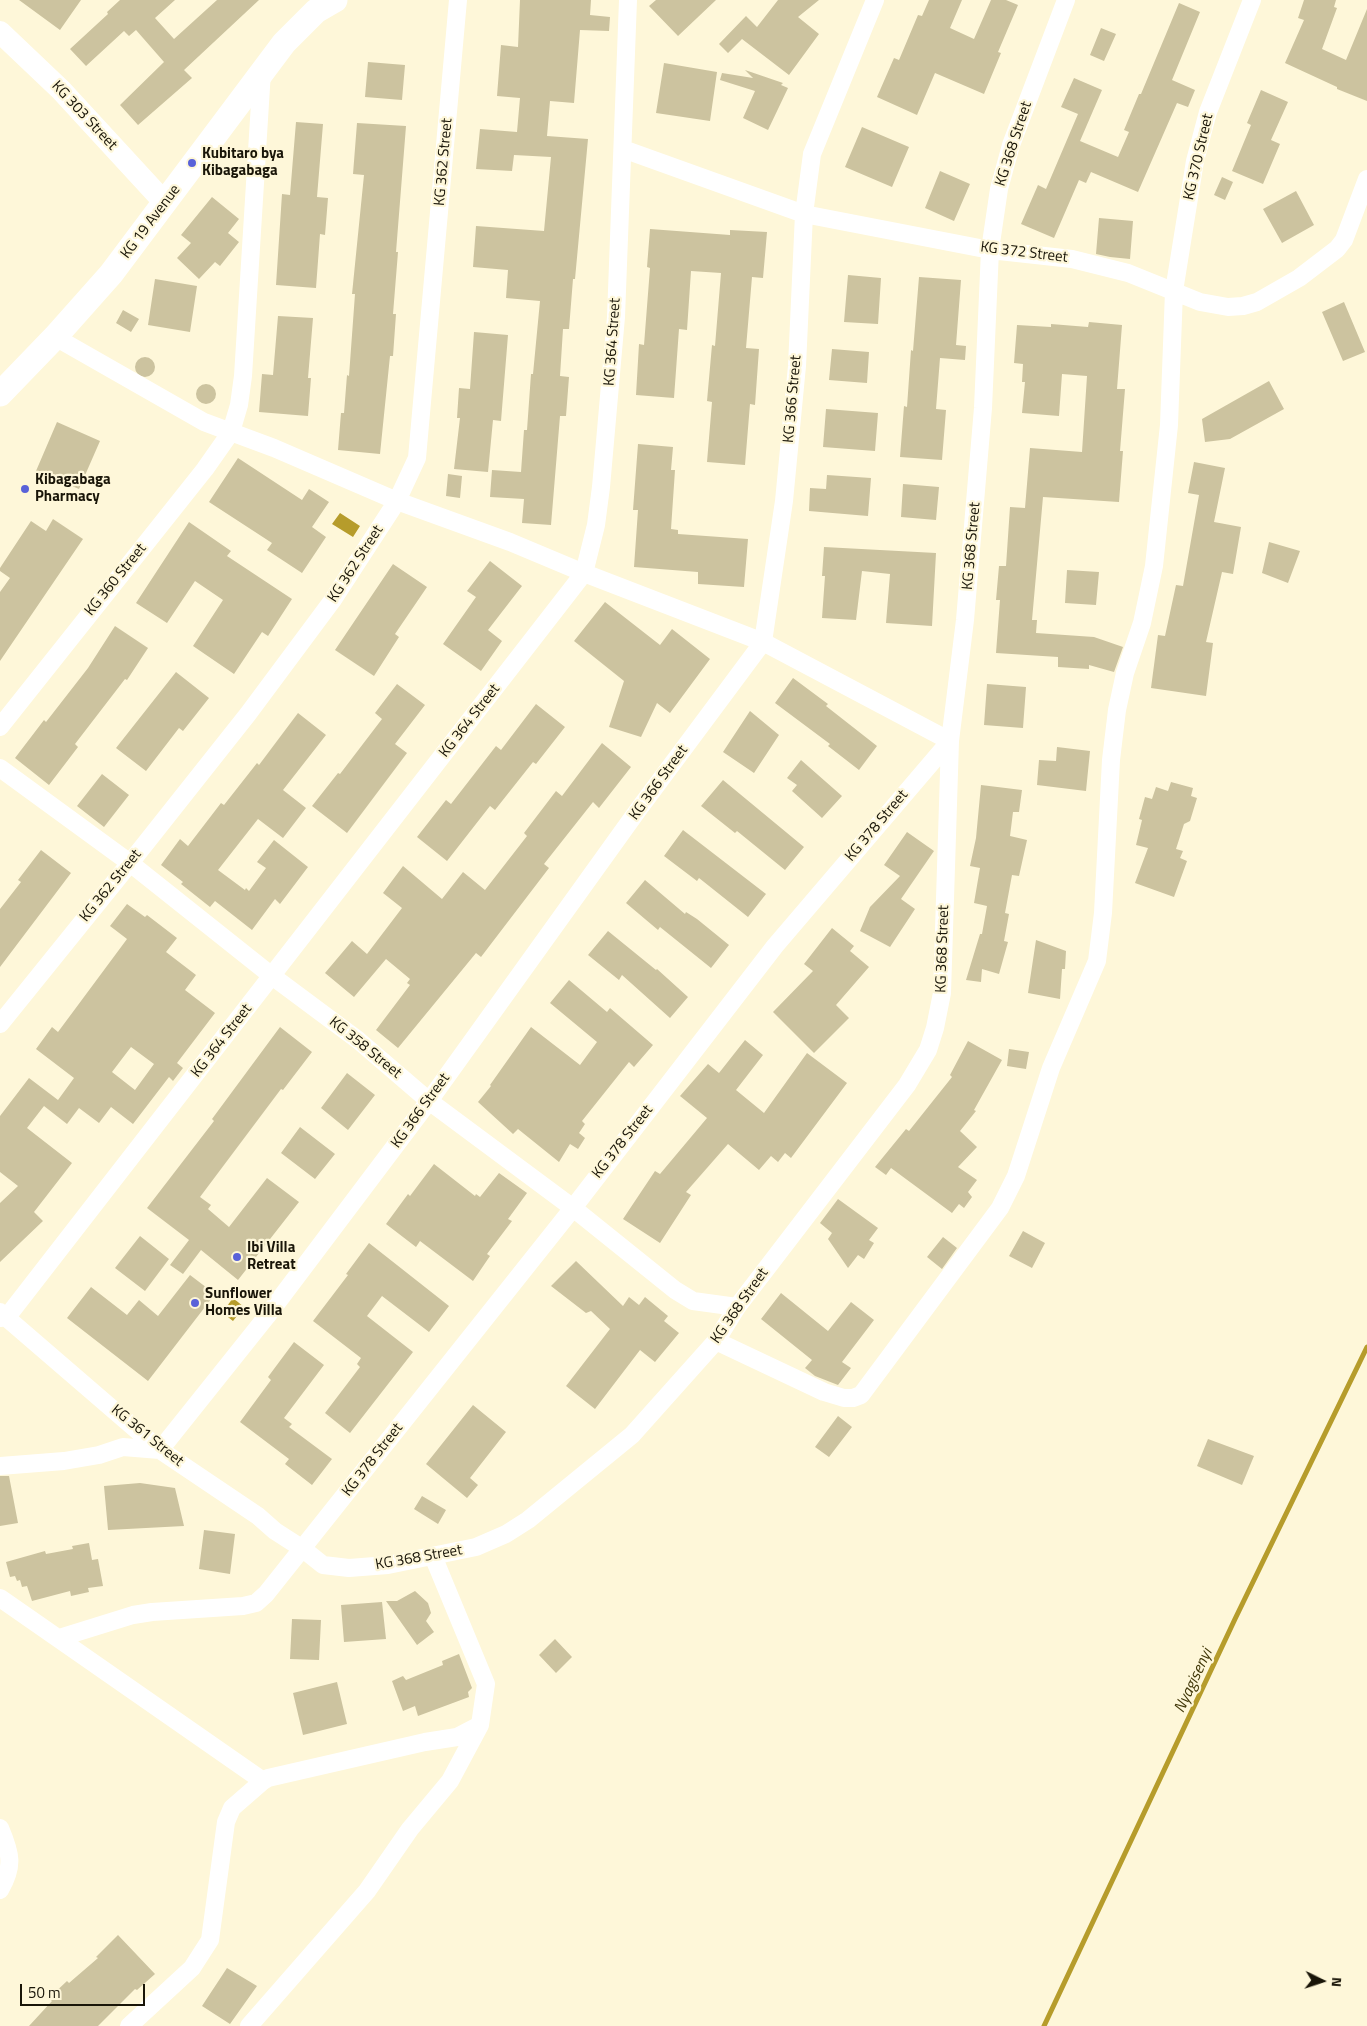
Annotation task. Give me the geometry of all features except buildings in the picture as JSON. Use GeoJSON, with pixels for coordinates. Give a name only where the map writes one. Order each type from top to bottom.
{"type":"FeatureCollection","features":[{"type":"Feature","properties":{"kind":"main road","name":"KG 19 Avenue"},"geometry":{"type":"LineString","coordinates":[[0,394],[55,337],[111,274],[262,70],[284,42],[319,4]]}},
{"type":"Feature","properties":{"kind":"street","name":"KG 362 Street"},"geometry":{"type":"LineString","coordinates":[[0,1024],[248,714],[332,601],[397,501],[417,458],[458,0]]}},
{"type":"Feature","properties":{"kind":"street","name":"KG 364 Street"},"geometry":{"type":"LineString","coordinates":[[2,1316],[272,976],[584,573],[596,525],[602,478],[616,317],[628,0]]}},
{"type":"Feature","properties":{"kind":"street","name":"KG 366 Street"},"geometry":{"type":"LineString","coordinates":[[160,1450],[267,1316],[429,1101],[638,810],[763,642],[784,501],[797,366],[804,214],[812,154],[875,0]]}},
{"type":"Feature","properties":{"kind":"street","name":"KG 368 Street"},"geometry":{"type":"LineString","coordinates":[[302,1549],[323,1565],[349,1568],[388,1565],[476,1547],[506,1534],[528,1520],[632,1435],[716,1341],[738,1307],[907,1086],[928,1050],[935,1028],[942,993],[950,740],[965,620],[982,418],[990,250],[999,188],[1011,145],[1066,0]]}},
{"type":"Feature","properties":{"kind":"street","name":"KG 370 Street"},"geometry":{"type":"LineString","coordinates":[[716,1341],[824,1392],[844,1398],[853,1398],[861,1395],[1000,1208],[1016,1176],[1051,1068],[1097,961],[1100,949],[1111,760],[1117,710],[1124,674],[1142,623],[1154,566],[1162,508],[1169,425],[1174,291],[1201,134],[1252,0]]}},
{"type":"Feature","properties":{"kind":"street","name":"KG 303 Street"},"geometry":{"type":"LineString","coordinates":[[0,32],[62,90],[165,203]]}},
{"type":"Feature","properties":{"kind":"street","name":"KG 360 Street"},"geometry":{"type":"LineString","coordinates":[[0,727],[205,469],[231,432],[239,406],[243,376],[262,70]]}},
{"type":"Feature","properties":{"kind":"street","name":"KG 372 Street"},"geometry":{"type":"LineString","coordinates":[[623,149],[804,214],[990,250],[1072,259],[1128,273],[1200,302],[1228,307],[1243,306],[1257,302],[1299,278],[1337,249],[1344,240],[1367,179]]}},
{"type":"Feature","properties":{"kind":"street"},"geometry":{"type":"LineString","coordinates":[[55,337],[204,422],[397,501],[510,542],[584,573],[763,642],[950,740]]}},
{"type":"Feature","properties":{"kind":"street","name":"KG 378 Street"},"geometry":{"type":"LineString","coordinates":[[59,1638],[133,1615],[243,1606],[256,1603],[266,1594],[573,1208],[775,946],[950,740]]}},
{"type":"Feature","properties":{"kind":"street","name":"KG 358 Street"},"geometry":{"type":"LineString","coordinates":[[0,768],[130,863],[272,976],[358,1040],[429,1101],[573,1208],[675,1290],[693,1301],[738,1307]]}},
{"type":"Feature","properties":{"kind":"street","name":"KG 361 Street"},"geometry":{"type":"LineString","coordinates":[[2,1316],[160,1450],[258,1516],[274,1531],[302,1549]]}},
{"type":"Feature","properties":{"kind":"street"},"geometry":{"type":"LineString","coordinates":[[0,1466],[64,1461],[99,1455],[123,1447],[160,1450]]}},
{"type":"Feature","properties":{"kind":"street"},"geometry":{"type":"LineString","coordinates":[[249,2026],[367,1891],[410,1829],[450,1781],[480,1725],[486,1684],[481,1668],[433,1556]]}},
{"type":"Feature","properties":{"kind":"street"},"geometry":{"type":"LineString","coordinates":[[0,1598],[263,1781]]}},
{"type":"Feature","properties":{"kind":"street"},"geometry":{"type":"LineString","coordinates":[[129,2026],[192,1968],[210,1940],[226,1822],[232,1808],[263,1781],[277,1776],[425,1742],[457,1737],[480,1725]]}},
{"type":"Feature","properties":{"kind":"street"},"geometry":{"type":"LineString","coordinates":[[0,1828],[10,1859],[9,1873],[0,1890]]}},
{"type":"Feature","properties":{"kind":"shaded area"},"geometry":{"type":"Polygon","coordinates":[[[340,513],[360,526],[353,537],[332,524],[340,513]]]}},
{"type":"Feature","properties":{"kind":"shaded area"},"geometry":{"type":"Polygon","coordinates":[[[233,1298],[244,1307],[233,1321],[224,1314],[226,1312],[224,1310],[233,1298]]]}},
{"type":"Feature","properties":{"kind":"waterway","name":"Nyagisenyi"},"geometry":{"type":"LineString","coordinates":[[1044,2026],[1235,1619],[1367,1347]]}},
{"type":"Feature","properties":{"kind":"place","name":"Kubitaro bya Kibagabaga"},"geometry":{"type":"Point","coordinates":[192,163]}},
{"type":"Feature","properties":{"kind":"place","name":"Kibagabaga Pharmacy"},"geometry":{"type":"Point","coordinates":[25,489]}},
{"type":"Feature","properties":{"kind":"place","name":"Ibi Villa Retreat"},"geometry":{"type":"Point","coordinates":[237,1257]}},
{"type":"Feature","properties":{"kind":"place","name":"Sunflower Homes Villa"},"geometry":{"type":"Point","coordinates":[195,1303]}}]}
